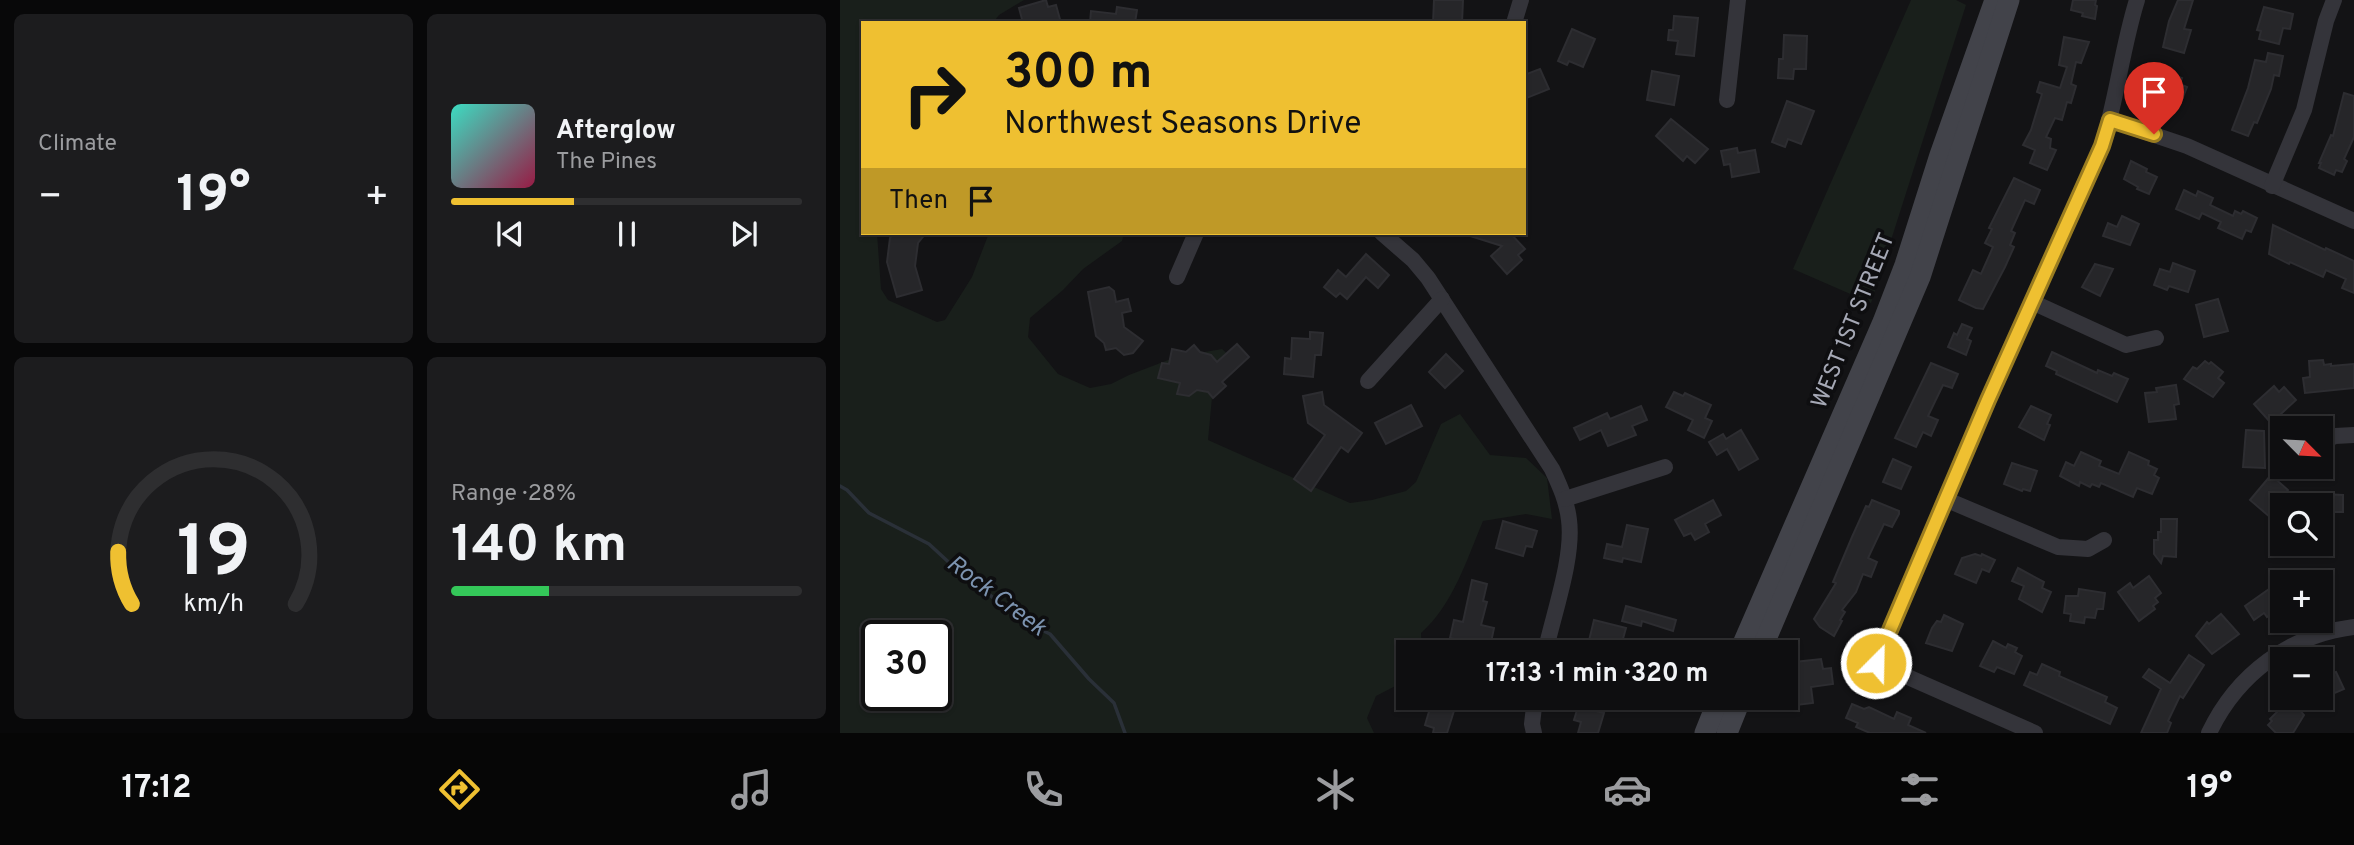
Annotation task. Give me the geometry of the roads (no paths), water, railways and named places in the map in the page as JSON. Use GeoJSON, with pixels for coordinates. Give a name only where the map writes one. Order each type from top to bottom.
{"type":"FeatureCollection","features":[{"type":"Feature","properties":{"kind":"main road","name":"WEST 1ST STREET"},"geometry":{"type":"LineString","coordinates":[[1745,640],[1905,265],[1994,0]]}},
{"type":"Feature","properties":{"kind":"main road","name":"WEST 1ST STREET"},"geometry":{"type":"LineString","coordinates":[[1766,640],[1916,288],[2009,0]]}},
{"type":"Feature","properties":{"kind":"main road"},"geometry":{"type":"LineString","coordinates":[[1705,733],[1715,710]]}},
{"type":"Feature","properties":{"kind":"main road"},"geometry":{"type":"LineString","coordinates":[[1727,733],[1736,710]]}},
{"type":"Feature","properties":{"kind":"street"},"geometry":{"type":"LineString","coordinates":[[1515,21],[1521,0]]}},
{"type":"Feature","properties":{"kind":"street"},"geometry":{"type":"LineString","coordinates":[[1727,100],[1738,0]]}},
{"type":"Feature","properties":{"kind":"street"},"geometry":{"type":"LineString","coordinates":[[2035,733],[1876,663],[1945,499],[2102,146],[2137,0]]}},
{"type":"Feature","properties":{"kind":"street"},"geometry":{"type":"LineString","coordinates":[[2273,186],[2304,110],[2326,21],[2334,0]]}},
{"type":"Feature","properties":{"kind":"street"},"geometry":{"type":"LineString","coordinates":[[2110,120],[2187,146],[2354,221]]}},
{"type":"Feature","properties":{"kind":"street"},"geometry":{"type":"LineString","coordinates":[[1177,277],[1195,235]]}},
{"type":"Feature","properties":{"kind":"street"},"geometry":{"type":"LineString","coordinates":[[1384,235],[1413,260],[1441,299],[1552,469],[1565,499],[1570,523],[1569,549],[1548,640]]}},
{"type":"Feature","properties":{"kind":"street"},"geometry":{"type":"LineString","coordinates":[[1368,381],[1441,299]]}},
{"type":"Feature","properties":{"kind":"street"},"geometry":{"type":"LineString","coordinates":[[2032,302],[2126,345],[2156,338]]}},
{"type":"Feature","properties":{"kind":"street"},"geometry":{"type":"LineString","coordinates":[[2333,437],[2354,435]]}},
{"type":"Feature","properties":{"kind":"street"},"geometry":{"type":"LineString","coordinates":[[1565,499],[1665,467]]}},
{"type":"Feature","properties":{"kind":"street"},"geometry":{"type":"LineString","coordinates":[[1945,499],[2058,547],[2088,549],[2104,540]]}},
{"type":"Feature","properties":{"kind":"street"},"geometry":{"type":"LineString","coordinates":[[2209,733],[2237,690],[2265,662],[2299,641],[2354,627]]}},
{"type":"Feature","properties":{"kind":"street"},"geometry":{"type":"LineString","coordinates":[[1534,710],[1534,733]]}},
{"type":"Feature","properties":{"kind":"waterway","name":"Rock Creek"},"geometry":{"type":"LineString","coordinates":[[840,486],[869,513],[929,544],[1009,610],[1050,634],[1114,703],[1125,733]]}}]}
